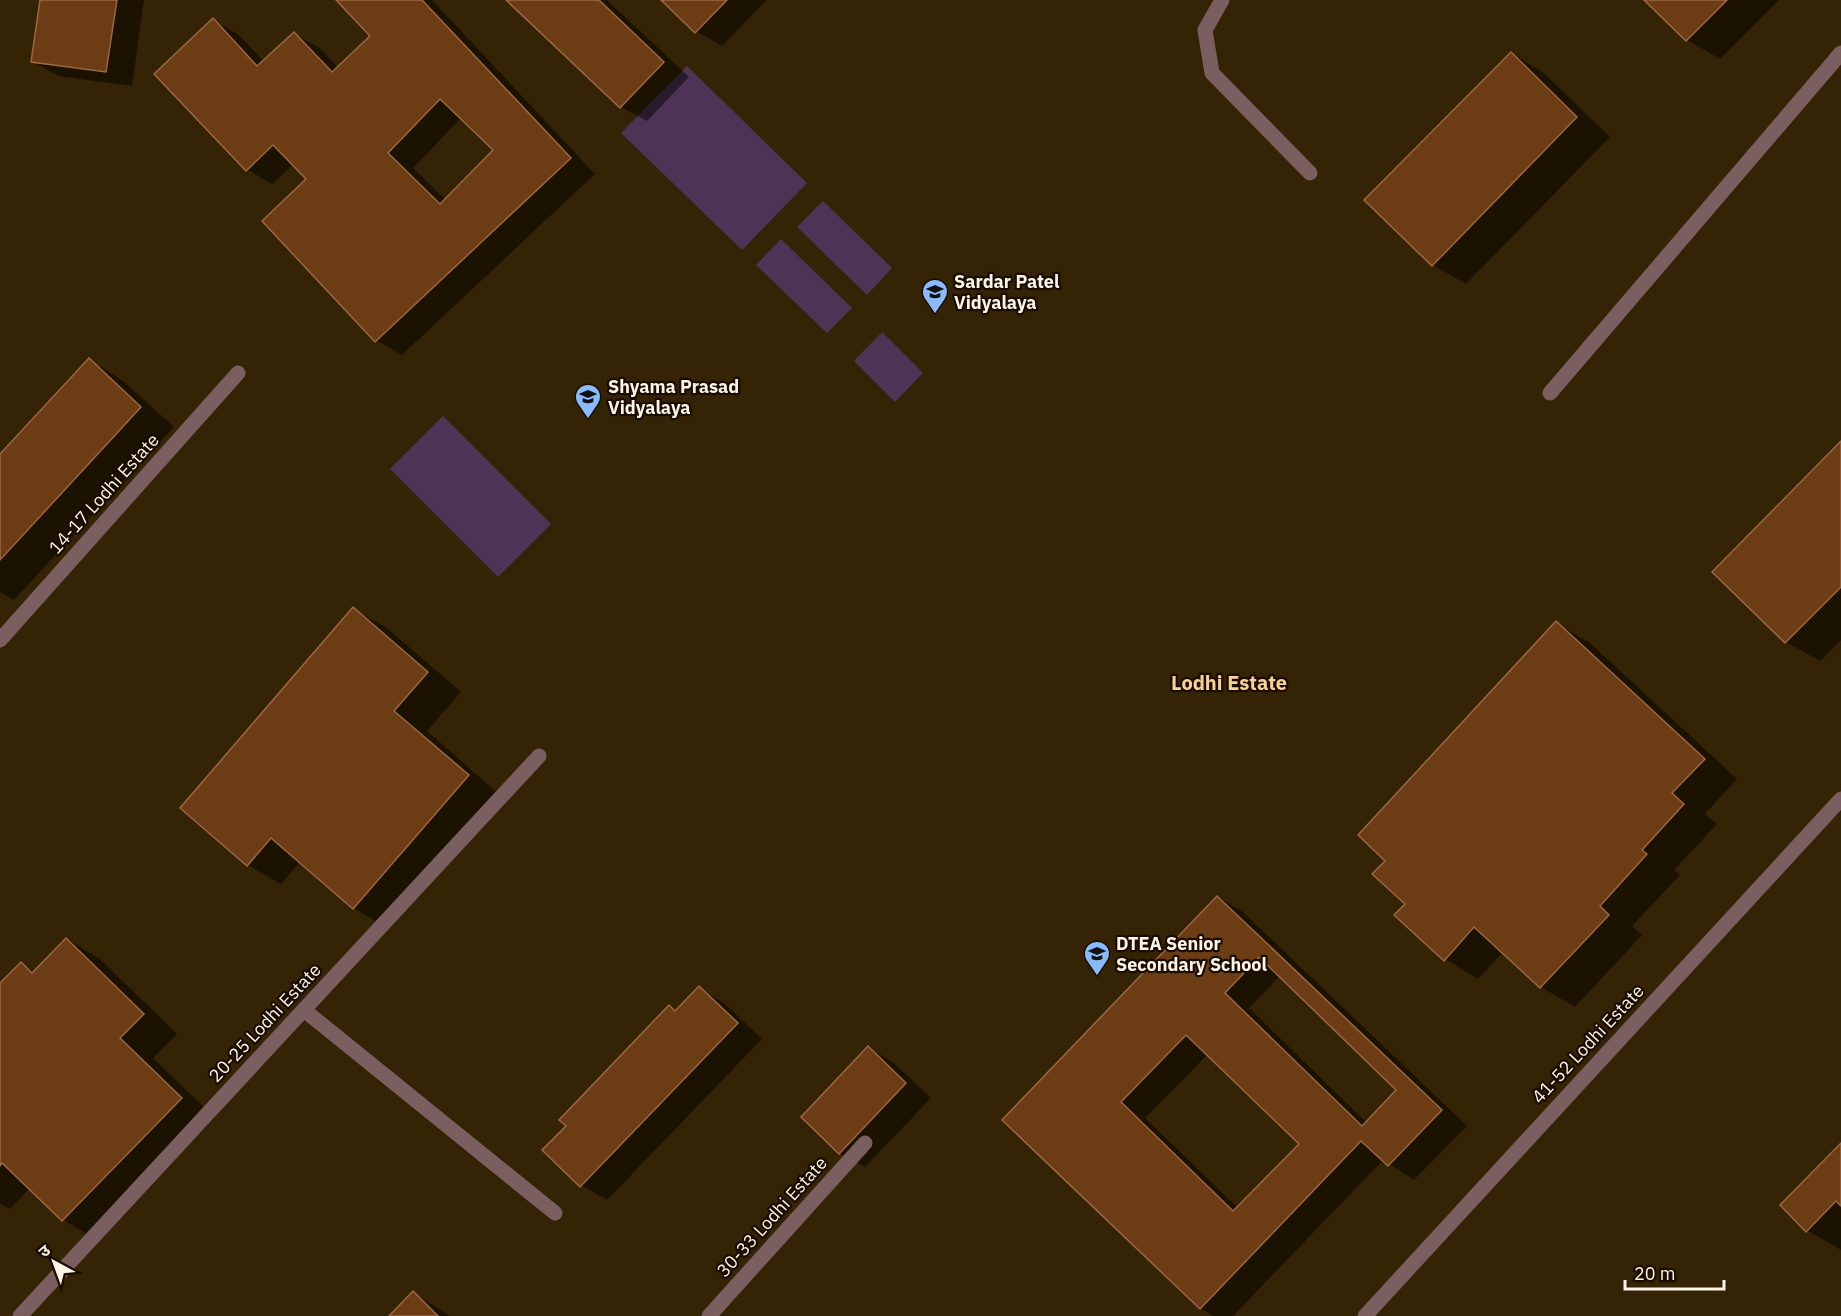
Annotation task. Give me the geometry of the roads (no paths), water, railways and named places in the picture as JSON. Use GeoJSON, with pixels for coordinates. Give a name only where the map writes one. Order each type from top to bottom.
{"type":"FeatureCollection","features":[{"type":"Feature","properties":{"kind":"street"},"geometry":{"type":"LineString","coordinates":[[1222,0],[1205,30],[1212,73],[1310,173]]}},
{"type":"Feature","properties":{"kind":"street"},"geometry":{"type":"LineString","coordinates":[[1550,393],[1841,53]]}},
{"type":"Feature","properties":{"kind":"street","name":"14-17 Lodhi Estate"},"geometry":{"type":"LineString","coordinates":[[0,640],[238,373]]}},
{"type":"Feature","properties":{"kind":"street","name":"20-25 Lodhi Estate"},"geometry":{"type":"LineString","coordinates":[[20,1316],[539,756]]}},
{"type":"Feature","properties":{"kind":"street","name":"41-52 Lodhi Estate"},"geometry":{"type":"LineString","coordinates":[[1365,1316],[1841,799]]}},
{"type":"Feature","properties":{"kind":"street"},"geometry":{"type":"LineString","coordinates":[[304,1010],[555,1213]]}},
{"type":"Feature","properties":{"kind":"street","name":"30-33 Lodhi Estate"},"geometry":{"type":"LineString","coordinates":[[709,1316],[865,1143]]}},
{"type":"Feature","properties":{"kind":"place","name":"Sardar Patel Vidyalaya"},"geometry":{"type":"Point","coordinates":[935,315]}},
{"type":"Feature","properties":{"kind":"place","name":"Shyama Prasad Vidyalaya"},"geometry":{"type":"Point","coordinates":[588,420]}},
{"type":"Feature","properties":{"kind":"place","name":"DTEA Senior Secondary School"},"geometry":{"type":"Point","coordinates":[1097,977]}},
{"type":"Feature","properties":{"kind":"district","name":"Lodhi Estate"},"geometry":{"type":"Point","coordinates":[1229,683]}}]}
